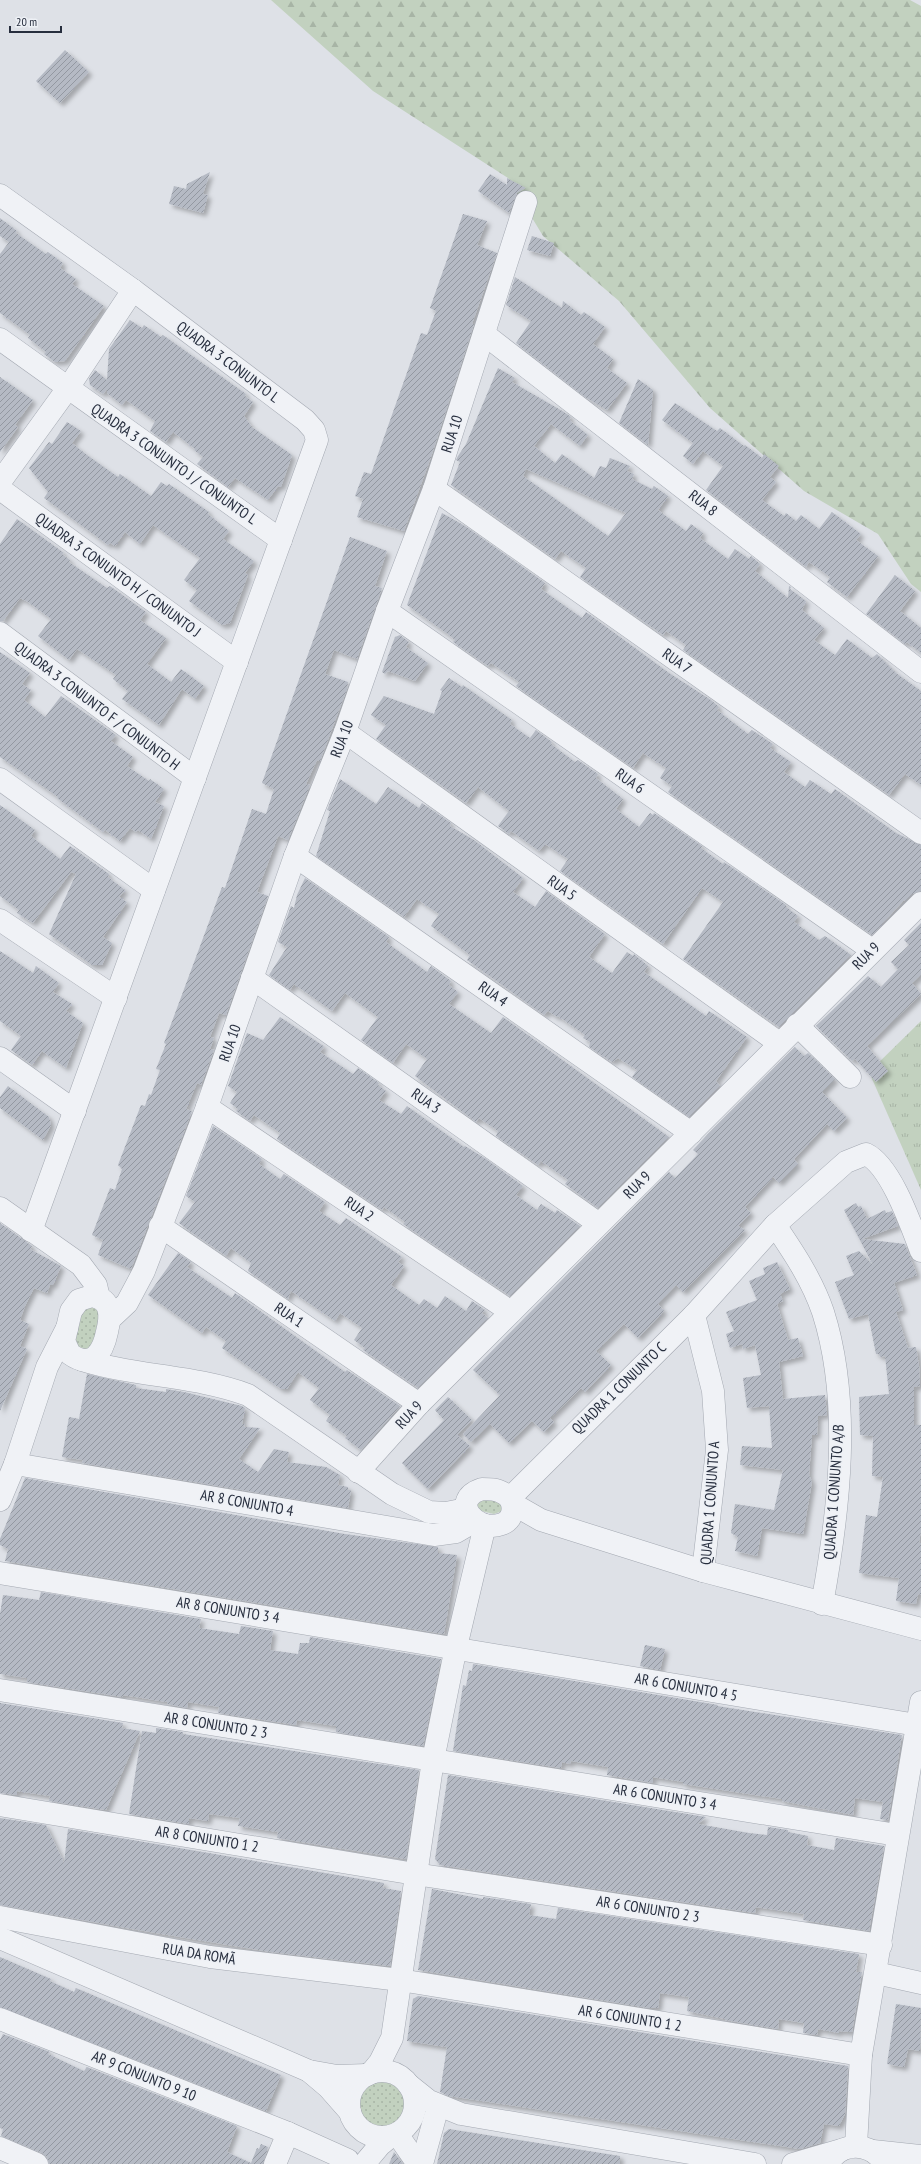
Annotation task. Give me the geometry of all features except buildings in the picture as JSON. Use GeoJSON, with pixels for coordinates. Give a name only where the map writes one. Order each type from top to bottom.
{"type":"FeatureCollection","features":[{"type":"Feature","properties":{"kind":"street","name":"QUADRA 3 CONJUNTO L"},"geometry":{"type":"LineString","coordinates":[[0,195],[133,290],[305,420],[314,430],[317,440],[281,540]]}},
{"type":"Feature","properties":{"kind":"street","name":"RUA 10"},"geometry":{"type":"LineString","coordinates":[[105,1306],[144,1271],[160,1226],[207,1107],[295,856],[345,732],[387,611],[434,489],[526,202]]}},
{"type":"Feature","properties":{"kind":"street"},"geometry":{"type":"LineString","coordinates":[[0,482],[68,388],[133,290]]}},
{"type":"Feature","properties":{"kind":"street","name":"RUA 8"},"geometry":{"type":"LineString","coordinates":[[484,334],[921,672]]}},
{"type":"Feature","properties":{"kind":"street","name":"QUADRA 3 CONJUNTO J / CONJUNTO L"},"geometry":{"type":"LineString","coordinates":[[0,339],[281,540]]}},
{"type":"Feature","properties":{"kind":"street","name":"QUADRA 3 CONJUNTO H / CONJUNTO J"},"geometry":{"type":"LineString","coordinates":[[0,489],[237,662]]}},
{"type":"Feature","properties":{"kind":"street","name":"RUA 7"},"geometry":{"type":"LineString","coordinates":[[434,489],[921,834]]}},
{"type":"Feature","properties":{"kind":"street"},"geometry":{"type":"LineString","coordinates":[[31,1231],[281,540]]}},
{"type":"Feature","properties":{"kind":"street","name":"RUA 6"},"geometry":{"type":"LineString","coordinates":[[387,611],[872,950]]}},
{"type":"Feature","properties":{"kind":"street","name":"QUADRA 3 CONJUNTO F / CONJUNTO H"},"geometry":{"type":"LineString","coordinates":[[0,633],[195,778]]}},
{"type":"Feature","properties":{"kind":"street","name":"RUA 5"},"geometry":{"type":"LineString","coordinates":[[345,732],[779,1043]]}},
{"type":"Feature","properties":{"kind":"street"},"geometry":{"type":"LineString","coordinates":[[0,779],[154,890]]}},
{"type":"Feature","properties":{"kind":"street","name":"RUA 4"},"geometry":{"type":"LineString","coordinates":[[295,856],[691,1133]]}},
{"type":"Feature","properties":{"kind":"street","name":"RUA 9"},"geometry":{"type":"LineString","coordinates":[[358,1472],[419,1404],[872,950],[921,903]]}},
{"type":"Feature","properties":{"kind":"street"},"geometry":{"type":"LineString","coordinates":[[0,920],[116,998]]}},
{"type":"Feature","properties":{"kind":"street","name":"RUA 3"},"geometry":{"type":"LineString","coordinates":[[252,978],[599,1224]]}},
{"type":"Feature","properties":{"kind":"street"},"geometry":{"type":"LineString","coordinates":[[797,1025],[850,1078]]}},
{"type":"Feature","properties":{"kind":"street"},"geometry":{"type":"LineString","coordinates":[[0,1058],[75,1111]]}},
{"type":"Feature","properties":{"kind":"street","name":"RUA 2"},"geometry":{"type":"LineString","coordinates":[[207,1107],[511,1312]]}},
{"type":"Feature","properties":{"kind":"street","name":"QUADRA 1 CONJUNTO C"},"geometry":{"type":"LineString","coordinates":[[544,1462],[694,1315],[775,1225],[846,1162],[856,1156],[866,1154],[875,1158],[884,1171],[905,1209],[921,1251]]}},
{"type":"Feature","properties":{"kind":"street"},"geometry":{"type":"LineString","coordinates":[[0,1208],[81,1265],[91,1276],[105,1306],[104,1344],[95,1357],[77,1358],[39,1395]]}},
{"type":"Feature","properties":{"kind":"street","name":"QUADRA 1 CONJUNTO A/B"},"geometry":{"type":"LineString","coordinates":[[775,1225],[802,1265],[823,1312],[836,1368],[840,1444],[833,1543],[822,1604]]}},
{"type":"Feature","properties":{"kind":"street","name":"RUA 1"},"geometry":{"type":"LineString","coordinates":[[160,1226],[419,1404]]}},
{"type":"Feature","properties":{"kind":"street"},"geometry":{"type":"LineString","coordinates":[[65,1253],[77,1278],[78,1288],[64,1340],[66,1348],[77,1358],[120,1371],[141,1372],[233,1390],[248,1395],[392,1494],[429,1512],[492,1513],[541,1520],[703,1571]]}},
{"type":"Feature","properties":{"kind":"street"},"geometry":{"type":"LineString","coordinates":[[74,1305],[85,1297],[105,1306]]}},
{"type":"Feature","properties":{"kind":"street","name":"QUADRA 1 CONJUNTO A"},"geometry":{"type":"LineString","coordinates":[[694,1315],[713,1391],[716,1450],[703,1571],[822,1604],[921,1629]]}},
{"type":"Feature","properties":{"kind":"street"},"geometry":{"type":"LineString","coordinates":[[0,1500],[15,1464],[47,1367],[67,1328]]}},
{"type":"Feature","properties":{"kind":"street"},"geometry":{"type":"LineString","coordinates":[[104,1344],[118,1359],[141,1372]]}},
{"type":"Feature","properties":{"kind":"street"},"geometry":{"type":"LineString","coordinates":[[492,1513],[466,1501],[475,1491],[488,1489],[507,1482],[544,1462]]}},
{"type":"Feature","properties":{"kind":"street"},"geometry":{"type":"LineString","coordinates":[[492,1513],[544,1462]]}},
{"type":"Feature","properties":{"kind":"street","name":"AR 8 CONJUNTO 4"},"geometry":{"type":"LineString","coordinates":[[15,1464],[434,1535],[456,1532],[492,1513]]}},
{"type":"Feature","properties":{"kind":"street"},"geometry":{"type":"LineString","coordinates":[[353,2163],[349,2104],[352,2091],[360,2080],[369,2074],[391,2042],[433,1760],[456,1647],[492,1513],[503,1493],[488,1489]]}},
{"type":"Feature","properties":{"kind":"street","name":"AR 8 CONJUNTO 3 4"},"geometry":{"type":"LineString","coordinates":[[0,1573],[456,1647]]}},
{"type":"Feature","properties":{"kind":"street","name":"AR 6 CONJUNTO 4 5"},"geometry":{"type":"LineString","coordinates":[[456,1647],[917,1725]]}},
{"type":"Feature","properties":{"kind":"street","name":"AR 8 CONJUNTO 2 3"},"geometry":{"type":"LineString","coordinates":[[0,1690],[433,1760]]}},
{"type":"Feature","properties":{"kind":"street"},"geometry":{"type":"LineString","coordinates":[[856,2155],[861,2055],[881,1945],[897,1835],[921,1702]]}},
{"type":"Feature","properties":{"kind":"street","name":"AR 6 CONJUNTO 3 4"},"geometry":{"type":"LineString","coordinates":[[433,1760],[897,1835]]}},
{"type":"Feature","properties":{"kind":"street","name":"AR 8 CONJUNTO 1 2"},"geometry":{"type":"LineString","coordinates":[[0,1805],[415,1874]]}},
{"type":"Feature","properties":{"kind":"street","name":"AR 6 CONJUNTO 2 3"},"geometry":{"type":"LineString","coordinates":[[415,1874],[881,1945]]}},
{"type":"Feature","properties":{"kind":"street","name":"RUA DA ROMÃ"},"geometry":{"type":"LineString","coordinates":[[0,1917],[210,1957],[400,1980]]}},
{"type":"Feature","properties":{"kind":"street"},"geometry":{"type":"LineString","coordinates":[[0,1938],[309,2071],[336,2076],[369,2074],[383,2071],[396,2074],[429,2101],[462,2114],[755,2164]]}},
{"type":"Feature","properties":{"kind":"street"},"geometry":{"type":"LineString","coordinates":[[876,1972],[921,1983]]}},
{"type":"Feature","properties":{"kind":"street","name":"AR 6 CONJUNTO 1 2"},"geometry":{"type":"LineString","coordinates":[[400,1980],[861,2055]]}},
{"type":"Feature","properties":{"kind":"street","name":"AR 9 CONJUNTO 9 10"},"geometry":{"type":"LineString","coordinates":[[0,2019],[288,2133],[353,2163]]}},
{"type":"Feature","properties":{"kind":"street"},"geometry":{"type":"LineString","coordinates":[[353,2163],[399,2131],[414,2114],[414,2094],[407,2083],[391,2042]]}},
{"type":"Feature","properties":{"kind":"street"},"geometry":{"type":"LineString","coordinates":[[309,2071],[328,2087],[363,2132],[382,2138],[435,2117],[462,2114]]}},
{"type":"Feature","properties":{"kind":"street"},"geometry":{"type":"LineString","coordinates":[[422,2164],[435,2117]]}},
{"type":"Feature","properties":{"kind":"street"},"geometry":{"type":"LineString","coordinates":[[399,2131],[418,2164]]}},
{"type":"Feature","properties":{"kind":"street"},"geometry":{"type":"LineString","coordinates":[[274,2164],[288,2133]]}},
{"type":"Feature","properties":{"kind":"street"},"geometry":{"type":"LineString","coordinates":[[0,2148],[37,2164]]}},
{"type":"Feature","properties":{"kind":"street"},"geometry":{"type":"LineString","coordinates":[[793,2164],[856,2155],[921,2156]]}},
{"type":"Feature","properties":{"kind":"green space"},"geometry":{"type":"Polygon","coordinates":[[[271,0],[910,0],[921,6],[921,592],[911,584],[878,534],[804,491],[710,408],[619,301],[543,236],[508,178],[373,91],[271,0]]]}},
{"type":"Feature","properties":{"kind":"green space"},"geometry":{"type":"Polygon","coordinates":[[[921,1021],[921,1190],[869,1072],[921,1021]]]}},
{"type":"Feature","properties":{"kind":"green space"},"geometry":{"type":"Polygon","coordinates":[[[99,1304],[100,1348],[79,1350],[75,1340],[82,1310],[99,1304]]]}},
{"type":"Feature","properties":{"kind":"green space"},"geometry":{"type":"Polygon","coordinates":[[[474,1497],[500,1497],[502,1511],[494,1514],[477,1510],[474,1497]]]}},
{"type":"Feature","properties":{"kind":"green space"},"geometry":{"type":"Polygon","coordinates":[[[377,2079],[387,2079],[400,2086],[407,2099],[407,2109],[400,2122],[387,2129],[377,2129],[368,2125],[361,2118],[357,2109],[357,2099],[361,2090],[368,2083],[377,2079]]]}}]}
